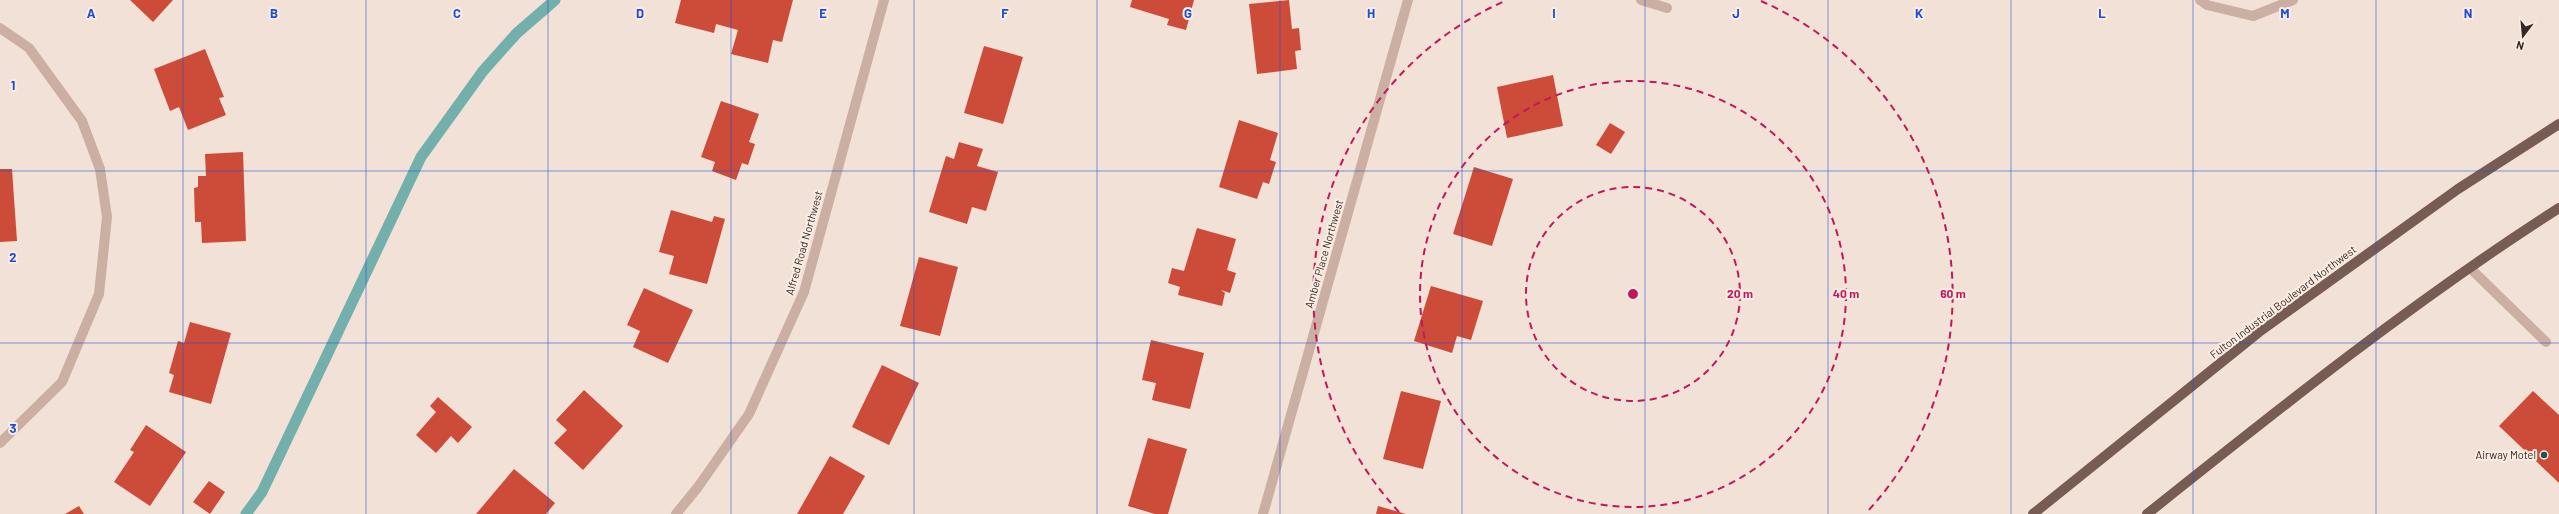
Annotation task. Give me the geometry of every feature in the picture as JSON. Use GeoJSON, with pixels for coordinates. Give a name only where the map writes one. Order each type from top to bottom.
{"type":"FeatureCollection","features":[{"type":"Feature","properties":{"kind":"main road","name":"Fulton Industrial Boulevard Northwest"},"geometry":{"type":"LineString","coordinates":[[2033,514],[2259,332],[2458,189],[2559,124]]}},
{"type":"Feature","properties":{"kind":"main road"},"geometry":{"type":"LineString","coordinates":[[2147,514],[2313,381],[2470,268],[2559,208]]}},
{"type":"Feature","properties":{"kind":"street","name":"Alfred Road Northwest"},"geometry":{"type":"LineString","coordinates":[[676,514],[698,487],[749,414],[804,292],[884,0]]}},
{"type":"Feature","properties":{"kind":"street","name":"Amber Place Northwest"},"geometry":{"type":"LineString","coordinates":[[1263,514],[1408,0]]}},
{"type":"Feature","properties":{"kind":"street"},"geometry":{"type":"LineString","coordinates":[[1641,0],[1666,8]]}},
{"type":"Feature","properties":{"kind":"street"},"geometry":{"type":"LineString","coordinates":[[2200,0],[2207,5],[2253,16],[2293,0]]}},
{"type":"Feature","properties":{"kind":"street"},"geometry":{"type":"LineString","coordinates":[[0,28],[29,48],[82,121],[100,169],[107,217],[99,294],[62,382],[0,443]]}},
{"type":"Feature","properties":{"kind":"street"},"geometry":{"type":"LineString","coordinates":[[2470,268],[2546,342]]}},
{"type":"Feature","properties":{"kind":"building"},"geometry":{"type":"Polygon","coordinates":[[[130,0],[173,0],[153,22],[130,0]]]}},
{"type":"Feature","properties":{"kind":"building"},"geometry":{"type":"Polygon","coordinates":[[[681,0],[793,0],[782,42],[773,40],[768,63],[731,54],[738,30],[716,24],[714,33],[675,23],[681,0]]]}},
{"type":"Feature","properties":{"kind":"building"},"geometry":{"type":"Polygon","coordinates":[[[1132,0],[1194,0],[1186,30],[1167,25],[1169,19],[1130,7],[1132,0]]]}},
{"type":"Feature","properties":{"kind":"building"},"geometry":{"type":"Polygon","coordinates":[[[1289,0],[1292,29],[1299,28],[1301,50],[1295,51],[1297,69],[1257,74],[1249,4],[1289,0]]]}},
{"type":"Feature","properties":{"kind":"building"},"geometry":{"type":"Polygon","coordinates":[[[984,46],[1023,57],[1003,124],[964,113],[984,46]]]}},
{"type":"Feature","properties":{"kind":"building"},"geometry":{"type":"Polygon","coordinates":[[[205,49],[224,97],[219,98],[226,115],[188,130],[179,107],[170,111],[154,69],[205,49]]]}},
{"type":"Feature","properties":{"kind":"building"},"geometry":{"type":"Polygon","coordinates":[[[1553,75],[1563,126],[1507,138],[1497,87],[1553,75]]]}},
{"type":"Feature","properties":{"kind":"building"},"geometry":{"type":"Polygon","coordinates":[[[721,101],[759,114],[749,142],[755,144],[748,165],[742,163],[736,180],[712,171],[715,162],[701,157],[721,101]]]}},
{"type":"Feature","properties":{"kind":"building"},"geometry":{"type":"Polygon","coordinates":[[[1239,120],[1278,133],[1270,160],[1276,162],[1269,184],[1263,182],[1257,199],[1219,187],[1239,120]]]}},
{"type":"Feature","properties":{"kind":"building"},"geometry":{"type":"Polygon","coordinates":[[[1610,123],[1625,132],[1611,154],[1596,145],[1610,123]]]}},
{"type":"Feature","properties":{"kind":"building"},"geometry":{"type":"Polygon","coordinates":[[[959,142],[983,149],[977,166],[998,172],[986,211],[972,207],[967,224],[929,212],[946,156],[954,159],[959,142]]]}},
{"type":"Feature","properties":{"kind":"building"},"geometry":{"type":"Polygon","coordinates":[[[243,152],[246,241],[202,243],[201,222],[195,222],[194,188],[198,187],[198,176],[206,176],[205,154],[243,152]]]}},
{"type":"Feature","properties":{"kind":"building"},"geometry":{"type":"Polygon","coordinates":[[[1474,167],[1513,179],[1492,246],[1453,234],[1474,167]]]}},
{"type":"Feature","properties":{"kind":"building"},"geometry":{"type":"Polygon","coordinates":[[[0,169],[12,169],[17,241],[0,242],[0,169]]]}},
{"type":"Feature","properties":{"kind":"building"},"geometry":{"type":"Polygon","coordinates":[[[671,210],[712,222],[714,216],[725,219],[707,284],[669,274],[674,256],[659,252],[671,210]]]}},
{"type":"Feature","properties":{"kind":"building"},"geometry":{"type":"Polygon","coordinates":[[[1197,228],[1236,239],[1227,270],[1236,273],[1230,293],[1221,290],[1225,293],[1222,306],[1178,295],[1180,287],[1168,283],[1172,268],[1184,271],[1197,228]]]}},
{"type":"Feature","properties":{"kind":"building"},"geometry":{"type":"Polygon","coordinates":[[[919,257],[958,267],[940,336],[900,326],[919,257]]]}},
{"type":"Feature","properties":{"kind":"building"},"geometry":{"type":"Polygon","coordinates":[[[1431,286],[1483,301],[1471,340],[1457,336],[1452,353],[1414,341],[1431,286]]]}},
{"type":"Feature","properties":{"kind":"building"},"geometry":{"type":"Polygon","coordinates":[[[644,288],[693,310],[668,363],[633,347],[640,331],[627,325],[644,288]]]}},
{"type":"Feature","properties":{"kind":"building"},"geometry":{"type":"Polygon","coordinates":[[[190,322],[231,333],[211,404],[169,392],[174,375],[169,373],[178,341],[184,343],[190,322]]]}},
{"type":"Feature","properties":{"kind":"building"},"geometry":{"type":"Polygon","coordinates":[[[1151,340],[1204,353],[1190,409],[1152,400],[1156,383],[1142,380],[1151,340]]]}},
{"type":"Feature","properties":{"kind":"building"},"geometry":{"type":"Polygon","coordinates":[[[882,365],[919,383],[889,445],[852,427],[882,365]]]}},
{"type":"Feature","properties":{"kind":"building"},"geometry":{"type":"Polygon","coordinates":[[[584,390],[623,426],[583,470],[554,443],[567,430],[556,420],[584,390]]]}},
{"type":"Feature","properties":{"kind":"building"},"geometry":{"type":"Polygon","coordinates":[[[1401,391],[1441,401],[1423,469],[1383,459],[1401,391]]]}},
{"type":"Feature","properties":{"kind":"building","name":"Airway Motel"},"geometry":{"type":"Polygon","coordinates":[[[2533,391],[2559,415],[2559,483],[2499,426],[2533,391]]]}},
{"type":"Feature","properties":{"kind":"building"},"geometry":{"type":"Polygon","coordinates":[[[438,397],[472,427],[458,443],[451,436],[436,453],[416,435],[436,412],[430,406],[438,397]]]}},
{"type":"Feature","properties":{"kind":"building"},"geometry":{"type":"Polygon","coordinates":[[[146,425],[186,452],[150,506],[114,482],[134,452],[130,450],[146,425]]]}},
{"type":"Feature","properties":{"kind":"building"},"geometry":{"type":"Polygon","coordinates":[[[1148,438],[1187,449],[1168,514],[1155,514],[1128,506],[1148,438]]]}},
{"type":"Feature","properties":{"kind":"building"},"geometry":{"type":"Polygon","coordinates":[[[830,456],[865,476],[843,514],[797,514],[830,456]]]}},
{"type":"Feature","properties":{"kind":"building"},"geometry":{"type":"Polygon","coordinates":[[[514,469],[555,503],[546,514],[476,514],[514,469]]]}},
{"type":"Feature","properties":{"kind":"building"},"geometry":{"type":"Polygon","coordinates":[[[209,481],[225,492],[210,514],[193,502],[209,481]]]}},
{"type":"Feature","properties":{"kind":"building"},"geometry":{"type":"Polygon","coordinates":[[[79,506],[84,514],[65,514],[79,506]]]}},
{"type":"Feature","properties":{"kind":"building"},"geometry":{"type":"Polygon","coordinates":[[[1378,506],[1406,514],[1376,514],[1378,506]]]}},
{"type":"Feature","properties":{"kind":"waterway"},"geometry":{"type":"LineString","coordinates":[[246,514],[262,492],[421,157],[483,71],[517,33],[555,0]]}},
{"type":"Feature","properties":{"kind":"place","name":"Airway Motel"},"geometry":{"type":"Point","coordinates":[2544,455]}}]}
